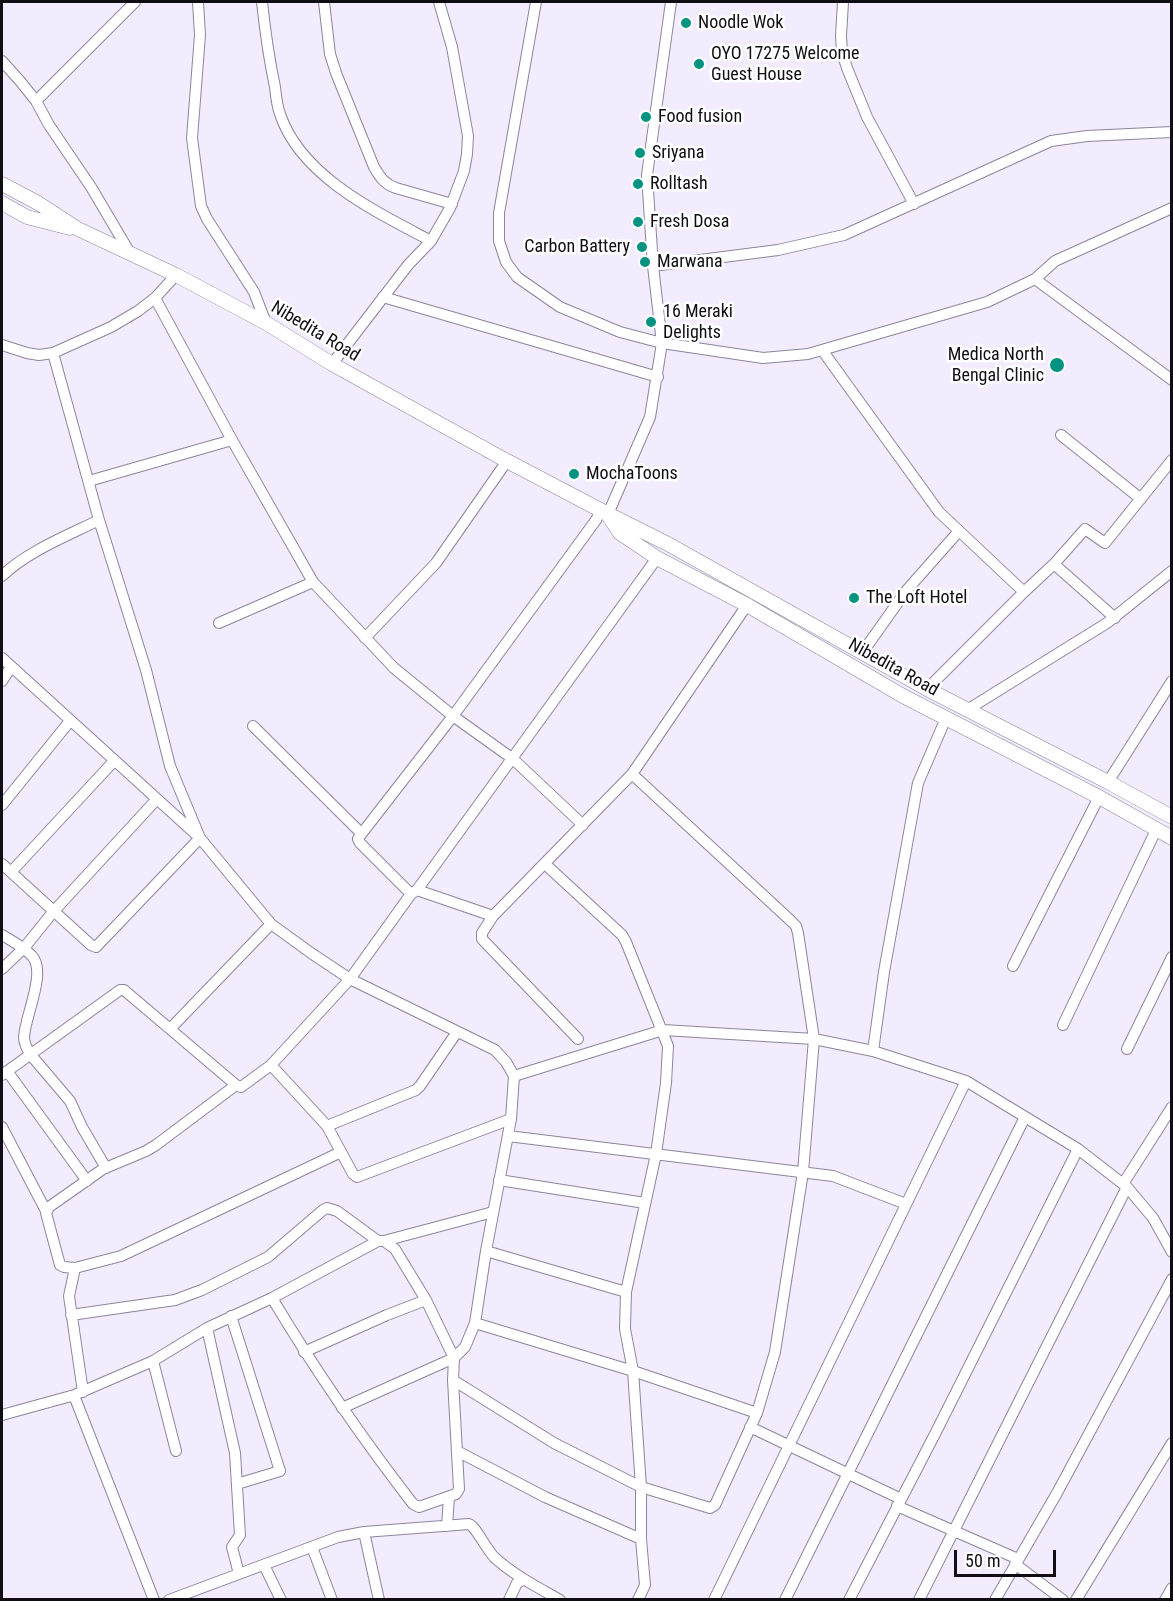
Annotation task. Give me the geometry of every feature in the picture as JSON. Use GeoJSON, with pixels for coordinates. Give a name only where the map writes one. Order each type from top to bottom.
{"type":"FeatureCollection","features":[{"type":"Feature","properties":{"kind":"street"},"geometry":{"type":"LineString","coordinates":[[36,101],[135,2]]}},
{"type":"Feature","properties":{"kind":"street"},"geometry":{"type":"LineString","coordinates":[[198,2],[200,35],[192,138],[201,206],[254,292],[266,323]]}},
{"type":"Feature","properties":{"kind":"street"},"geometry":{"type":"LineString","coordinates":[[262,2],[269,60],[280,114],[298,148],[325,177],[356,201],[431,241]]}},
{"type":"Feature","properties":{"kind":"street"},"geometry":{"type":"LineString","coordinates":[[324,2],[330,54],[336,73],[381,179],[396,188],[452,204]]}},
{"type":"Feature","properties":{"kind":"street"},"geometry":{"type":"LineString","coordinates":[[332,364],[408,265],[431,241],[452,204],[464,171],[468,136],[452,47],[439,2]]}},
{"type":"Feature","properties":{"kind":"street"},"geometry":{"type":"LineString","coordinates":[[536,2],[500,213],[499,241],[506,262],[517,277],[560,307],[620,332],[662,343],[763,358],[808,354],[987,302],[1035,279],[1055,261],[1172,208]]}},
{"type":"Feature","properties":{"kind":"street"},"geometry":{"type":"LineString","coordinates":[[493,916],[414,892],[358,839],[453,716],[604,512],[650,417],[662,343],[653,266],[647,175],[671,2]]}},
{"type":"Feature","properties":{"kind":"street"},"geometry":{"type":"LineString","coordinates":[[843,2],[841,36],[842,52],[847,68],[867,117],[914,204]]}},
{"type":"Feature","properties":{"kind":"street"},"geometry":{"type":"LineString","coordinates":[[2,61],[36,101],[130,253]]}},
{"type":"Feature","properties":{"kind":"street"},"geometry":{"type":"LineString","coordinates":[[653,266],[778,250],[844,235],[1051,141],[1087,136],[1172,132]]}},
{"type":"Feature","properties":{"kind":"street","name":"Nibedita Road"},"geometry":{"type":"LineString","coordinates":[[2,184],[38,203],[78,229],[266,323],[332,364],[507,461],[668,544],[927,689],[1172,817]]}},
{"type":"Feature","properties":{"kind":"street"},"geometry":{"type":"LineString","coordinates":[[2,203],[27,217],[78,229]]}},
{"type":"Feature","properties":{"kind":"street"},"geometry":{"type":"LineString","coordinates":[[2,345],[39,355],[53,353],[111,327],[138,311],[155,298],[176,276]]}},
{"type":"Feature","properties":{"kind":"street"},"geometry":{"type":"LineString","coordinates":[[1035,279],[1172,380]]}},
{"type":"Feature","properties":{"kind":"street"},"geometry":{"type":"LineString","coordinates":[[383,297],[657,377]]}},
{"type":"Feature","properties":{"kind":"street"},"geometry":{"type":"LineString","coordinates":[[155,298],[313,582],[394,668],[453,716],[513,759],[584,825]]}},
{"type":"Feature","properties":{"kind":"street"},"geometry":{"type":"LineString","coordinates":[[822,350],[935,507],[1024,592]]}},
{"type":"Feature","properties":{"kind":"street"},"geometry":{"type":"LineString","coordinates":[[53,353],[99,520],[146,670],[170,766],[200,838]]}},
{"type":"Feature","properties":{"kind":"street"},"geometry":{"type":"LineString","coordinates":[[1061,435],[1141,499]]}},
{"type":"Feature","properties":{"kind":"street"},"geometry":{"type":"LineString","coordinates":[[90,481],[232,440]]}},
{"type":"Feature","properties":{"kind":"street"},"geometry":{"type":"LineString","coordinates":[[927,689],[1054,564],[1085,529],[1105,543],[1172,460]]}},
{"type":"Feature","properties":{"kind":"street"},"geometry":{"type":"LineString","coordinates":[[365,638],[436,563],[507,461]]}},
{"type":"Feature","properties":{"kind":"street","name":"Nibedita Road"},"geometry":{"type":"LineString","coordinates":[[604,512],[620,533],[657,558],[747,605],[903,696],[1099,797],[1172,838]]}},
{"type":"Feature","properties":{"kind":"street"},"geometry":{"type":"LineString","coordinates":[[2,576],[12,566],[99,520]]}},
{"type":"Feature","properties":{"kind":"street"},"geometry":{"type":"LineString","coordinates":[[862,653],[906,591],[959,531]]}},
{"type":"Feature","properties":{"kind":"street"},"geometry":{"type":"LineString","coordinates":[[87,1181],[4,1073],[122,990],[236,1085],[241,1087],[271,1065],[350,979],[513,759],[657,558]]}},
{"type":"Feature","properties":{"kind":"street"},"geometry":{"type":"LineString","coordinates":[[1054,564],[1115,618]]}},
{"type":"Feature","properties":{"kind":"street"},"geometry":{"type":"LineString","coordinates":[[967,710],[1115,618],[1172,571]]}},
{"type":"Feature","properties":{"kind":"street"},"geometry":{"type":"LineString","coordinates":[[219,623],[313,582]]}},
{"type":"Feature","properties":{"kind":"street"},"geometry":{"type":"LineString","coordinates":[[578,1039],[482,939],[482,933],[493,916],[632,774],[747,605]]}},
{"type":"Feature","properties":{"kind":"street"},"geometry":{"type":"LineString","coordinates":[[2,658],[200,838],[271,924],[350,979],[495,1050],[506,1062],[514,1076],[511,1119],[475,1323],[465,1347],[454,1358],[342,1408]]}},
{"type":"Feature","properties":{"kind":"street"},"geometry":{"type":"LineString","coordinates":[[2,681],[11,667]]}},
{"type":"Feature","properties":{"kind":"street"},"geometry":{"type":"LineString","coordinates":[[1013,966],[1099,797],[1172,681]]}},
{"type":"Feature","properties":{"kind":"street"},"geometry":{"type":"LineString","coordinates":[[873,1051],[884,972],[918,783],[946,718]]}},
{"type":"Feature","properties":{"kind":"street"},"geometry":{"type":"LineString","coordinates":[[2,805],[70,721]]}},
{"type":"Feature","properties":{"kind":"street"},"geometry":{"type":"LineString","coordinates":[[253,726],[361,834]]}},
{"type":"Feature","properties":{"kind":"street"},"geometry":{"type":"LineString","coordinates":[[11,872],[114,761]]}},
{"type":"Feature","properties":{"kind":"street"},"geometry":{"type":"LineString","coordinates":[[453,1380],[554,1443],[641,1487],[707,1508],[712,1507],[757,1413],[775,1352],[803,1172],[814,1039],[798,933],[796,926],[790,920],[632,774]]}},
{"type":"Feature","properties":{"kind":"street"},"geometry":{"type":"LineString","coordinates":[[2,969],[24,948],[53,912],[157,799]]}},
{"type":"Feature","properties":{"kind":"street"},"geometry":{"type":"LineString","coordinates":[[1063,1024],[1156,830]]}},
{"type":"Feature","properties":{"kind":"street"},"geometry":{"type":"LineString","coordinates":[[2,864],[53,912],[96,946],[200,838]]}},
{"type":"Feature","properties":{"kind":"street"},"geometry":{"type":"LineString","coordinates":[[545,864],[622,935],[668,1046],[666,1083],[656,1154],[626,1292],[626,1329],[633,1371],[641,1487],[640,1539],[645,1584],[638,1599]]}},
{"type":"Feature","properties":{"kind":"street"},"geometry":{"type":"LineString","coordinates":[[170,1029],[271,924]]}},
{"type":"Feature","properties":{"kind":"street"},"geometry":{"type":"LineString","coordinates":[[2,935],[34,957],[38,971],[24,1037],[30,1054],[70,1101],[106,1168]]}},
{"type":"Feature","properties":{"kind":"street"},"geometry":{"type":"LineString","coordinates":[[1126,1049],[1172,957]]}},
{"type":"Feature","properties":{"kind":"street"},"geometry":{"type":"LineString","coordinates":[[514,1076],[663,1030],[814,1039],[873,1051],[966,1081],[1078,1149],[1125,1185],[1153,1218],[1172,1251]]}},
{"type":"Feature","properties":{"kind":"street"},"geometry":{"type":"LineString","coordinates":[[327,1126],[416,1090],[457,1032]]}},
{"type":"Feature","properties":{"kind":"street"},"geometry":{"type":"LineString","coordinates":[[271,1065],[327,1126],[352,1174],[357,1177],[511,1119]]}},
{"type":"Feature","properties":{"kind":"street"},"geometry":{"type":"LineString","coordinates":[[714,1599],[966,1081]]}},
{"type":"Feature","properties":{"kind":"street"},"geometry":{"type":"LineString","coordinates":[[46,1211],[106,1168],[156,1145],[236,1085]]}},
{"type":"Feature","properties":{"kind":"street"},"geometry":{"type":"LineString","coordinates":[[919,1599],[1125,1185],[1172,1107]]}},
{"type":"Feature","properties":{"kind":"street"},"geometry":{"type":"LineString","coordinates":[[785,1599],[1025,1117]]}},
{"type":"Feature","properties":{"kind":"street"},"geometry":{"type":"LineString","coordinates":[[2,1127],[46,1211],[59,1264],[75,1268],[121,1256],[341,1152]]}},
{"type":"Feature","properties":{"kind":"street"},"geometry":{"type":"LineString","coordinates":[[508,1136],[839,1178],[906,1204]]}},
{"type":"Feature","properties":{"kind":"street"},"geometry":{"type":"LineString","coordinates":[[849,1599],[1078,1149]]}},
{"type":"Feature","properties":{"kind":"street"},"geometry":{"type":"LineString","coordinates":[[499,1180],[645,1203]]}},
{"type":"Feature","properties":{"kind":"street"},"geometry":{"type":"LineString","coordinates":[[71,1315],[175,1300],[202,1290],[268,1257],[323,1210],[327,1208],[337,1211],[395,1250],[426,1300],[454,1358],[453,1380],[459,1489],[456,1494],[418,1507],[414,1505],[366,1443],[304,1352],[272,1298]]}},
{"type":"Feature","properties":{"kind":"street"},"geometry":{"type":"LineString","coordinates":[[2,1415],[78,1394],[153,1361],[207,1328],[272,1298],[381,1241],[493,1212]]}},
{"type":"Feature","properties":{"kind":"street"},"geometry":{"type":"LineString","coordinates":[[486,1251],[626,1292]]}},
{"type":"Feature","properties":{"kind":"street"},"geometry":{"type":"LineString","coordinates":[[75,1268],[69,1296],[78,1394],[75,1398],[154,1599]]}},
{"type":"Feature","properties":{"kind":"street"},"geometry":{"type":"LineString","coordinates":[[995,1599],[1057,1493],[1172,1279]]}},
{"type":"Feature","properties":{"kind":"street"},"geometry":{"type":"LineString","coordinates":[[304,1352],[426,1300]]}},
{"type":"Feature","properties":{"kind":"street"},"geometry":{"type":"LineString","coordinates":[[231,1316],[280,1471],[237,1484]]}},
{"type":"Feature","properties":{"kind":"street"},"geometry":{"type":"LineString","coordinates":[[475,1323],[633,1371],[757,1413]]}},
{"type":"Feature","properties":{"kind":"street"},"geometry":{"type":"LineString","coordinates":[[207,1328],[235,1453],[240,1535],[232,1547],[239,1574]]}},
{"type":"Feature","properties":{"kind":"street"},"geometry":{"type":"LineString","coordinates":[[153,1361],[177,1451]]}},
{"type":"Feature","properties":{"kind":"street"},"geometry":{"type":"LineString","coordinates":[[750,1427],[848,1473],[899,1502],[1017,1562],[1063,1599]]}},
{"type":"Feature","properties":{"kind":"street"},"geometry":{"type":"LineString","coordinates":[[1076,1599],[1172,1443]]}},
{"type":"Feature","properties":{"kind":"street"},"geometry":{"type":"LineString","coordinates":[[457,1451],[545,1497],[640,1539]]}},
{"type":"Feature","properties":{"kind":"street"},"geometry":{"type":"LineString","coordinates":[[447,1526],[449,1497]]}},
{"type":"Feature","properties":{"kind":"street"},"geometry":{"type":"LineString","coordinates":[[170,1599],[338,1537],[364,1532],[472,1525],[490,1553],[523,1580],[560,1599]]}},
{"type":"Feature","properties":{"kind":"street"},"geometry":{"type":"LineString","coordinates":[[364,1532],[378,1599]]}},
{"type":"Feature","properties":{"kind":"street"},"geometry":{"type":"LineString","coordinates":[[312,1547],[332,1599]]}},
{"type":"Feature","properties":{"kind":"street"},"geometry":{"type":"LineString","coordinates":[[264,1565],[281,1599]]}},
{"type":"Feature","properties":{"kind":"street"},"geometry":{"type":"LineString","coordinates":[[509,1599],[517,1583],[523,1580]]}},
{"type":"Feature","properties":{"kind":"street"},"geometry":{"type":"LineString","coordinates":[[1165,1599],[1172,1588]]}},
{"type":"Feature","properties":{"kind":"place","name":"Noodle Wok"},"geometry":{"type":"Point","coordinates":[686,23]}},
{"type":"Feature","properties":{"kind":"place","name":"OYO 17275 Welcome Guest House"},"geometry":{"type":"Point","coordinates":[699,64]}},
{"type":"Feature","properties":{"kind":"place","name":"Food fusion"},"geometry":{"type":"Point","coordinates":[646,117]}},
{"type":"Feature","properties":{"kind":"place","name":"Sriyana"},"geometry":{"type":"Point","coordinates":[640,153]}},
{"type":"Feature","properties":{"kind":"place","name":"Rolltash"},"geometry":{"type":"Point","coordinates":[638,184]}},
{"type":"Feature","properties":{"kind":"place","name":"Fresh Dosa"},"geometry":{"type":"Point","coordinates":[638,222]}},
{"type":"Feature","properties":{"kind":"place","name":"Carbon Battery"},"geometry":{"type":"Point","coordinates":[642,247]}},
{"type":"Feature","properties":{"kind":"place","name":"Marwana"},"geometry":{"type":"Point","coordinates":[645,262]}},
{"type":"Feature","properties":{"kind":"place","name":"16 Meraki Delights"},"geometry":{"type":"Point","coordinates":[651,322]}},
{"type":"Feature","properties":{"kind":"place","name":"Medica North Bengal Clinic"},"geometry":{"type":"Point","coordinates":[1057,365]}},
{"type":"Feature","properties":{"kind":"place","name":"MochaToons"},"geometry":{"type":"Point","coordinates":[574,474]}},
{"type":"Feature","properties":{"kind":"place","name":"The Loft Hotel"},"geometry":{"type":"Point","coordinates":[854,598]}}]}
